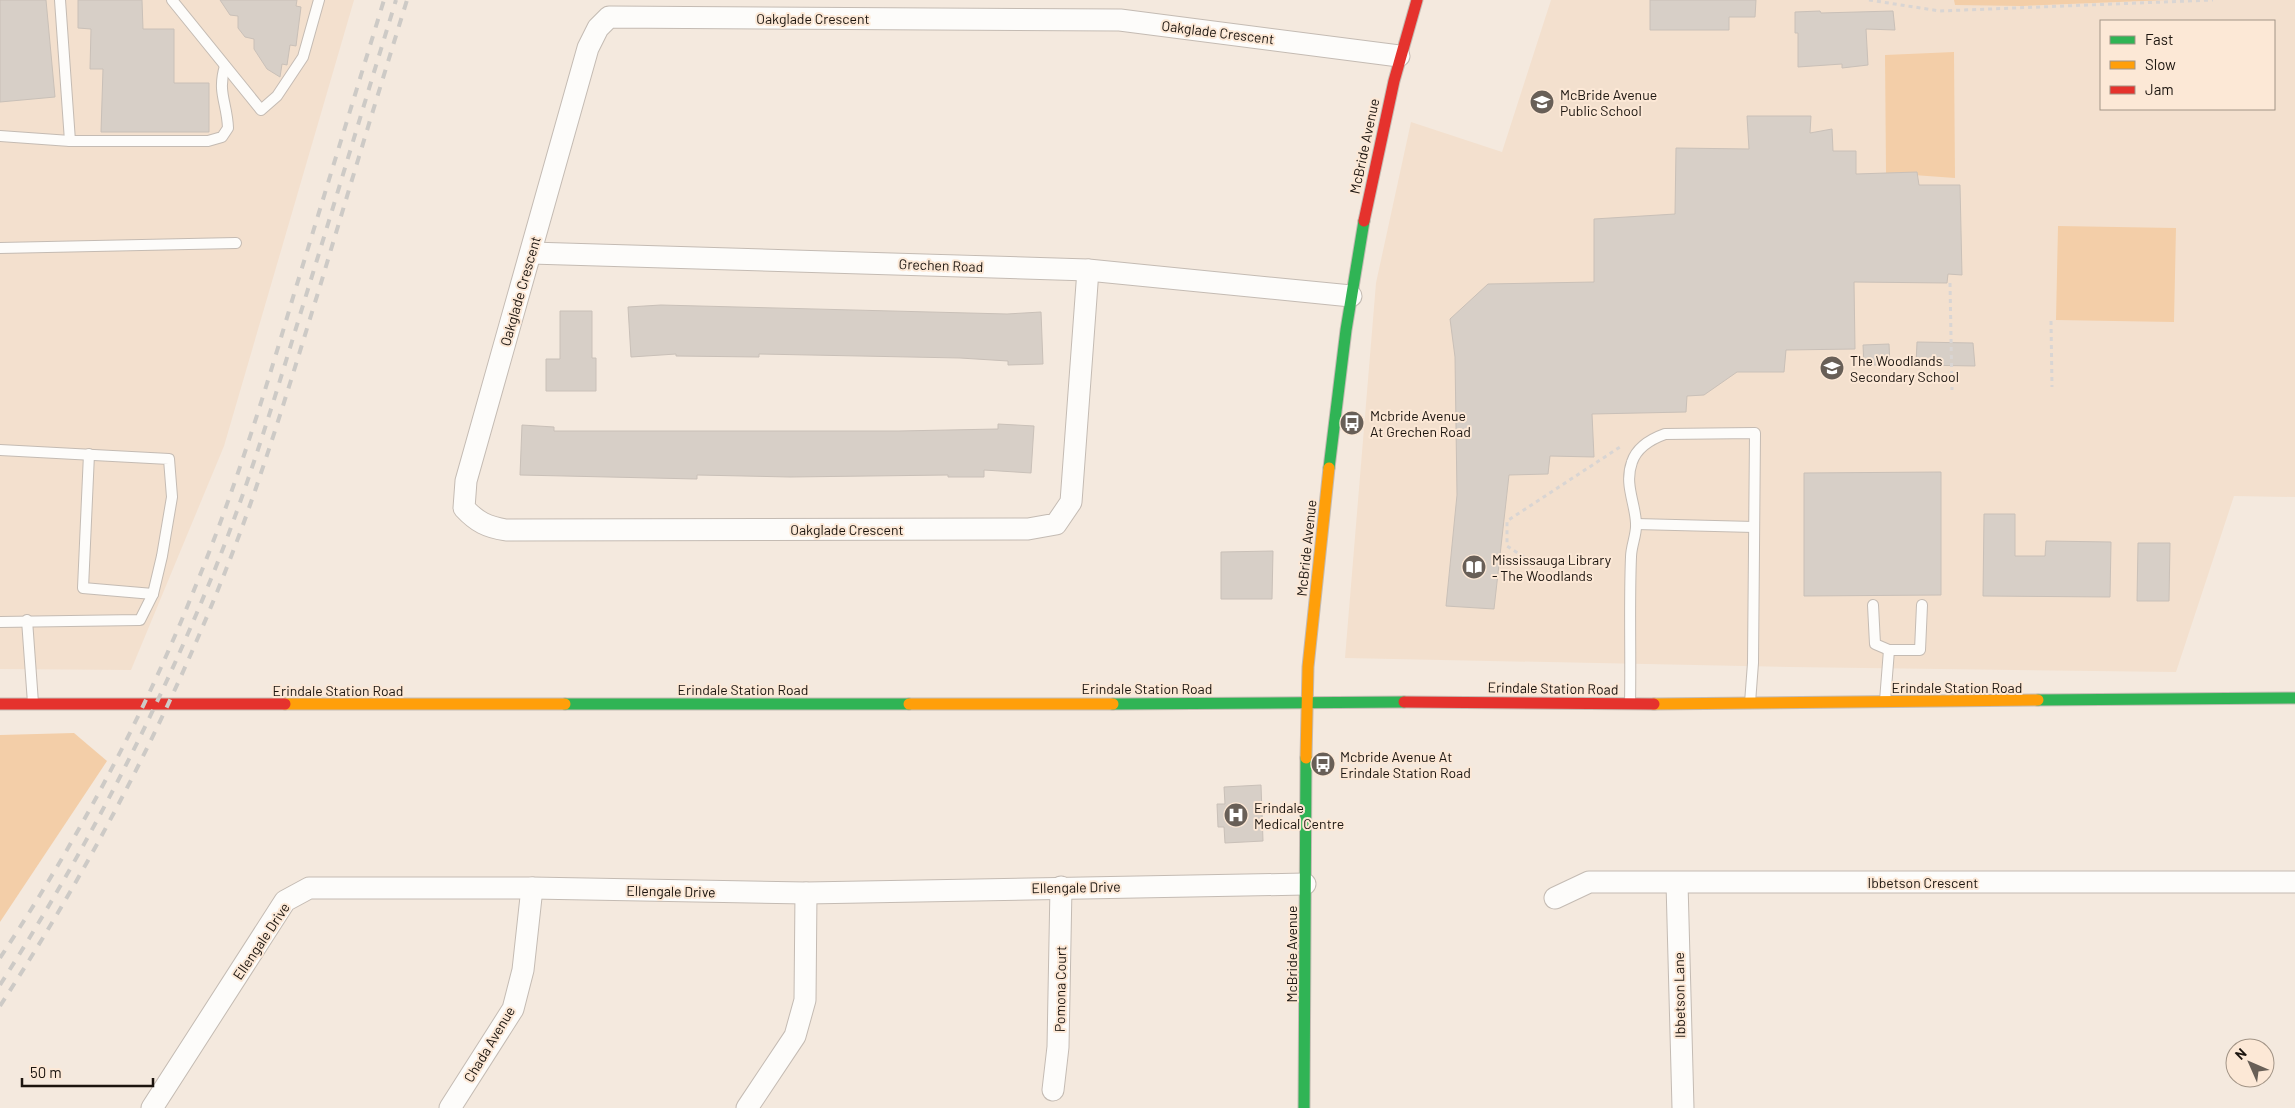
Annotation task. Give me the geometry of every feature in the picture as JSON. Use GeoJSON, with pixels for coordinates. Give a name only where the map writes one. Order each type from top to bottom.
{"type":"FeatureCollection","features":[{"type":"Feature","properties":{"kind":"street","name":"McBride Avenue"},"geometry":{"type":"LineString","coordinates":[[1304,1108],[1308,667],[1351,296],[1371,182],[1399,56],[1417,0]]}},
{"type":"Feature","properties":{"kind":"street","name":"Oakglade Crescent"},"geometry":{"type":"LineString","coordinates":[[1088,270],[1071,502],[1056,524],[1028,529],[506,530],[489,528],[474,520],[464,508],[466,480],[588,48],[598,28],[609,17],[1120,20],[1399,56]]}},
{"type":"Feature","properties":{"kind":"street","name":"Grechen Road"},"geometry":{"type":"LineString","coordinates":[[531,253],[1088,270],[1351,296]]}},
{"type":"Feature","properties":{"kind":"street","name":"Erindale Station Road"},"geometry":{"type":"LineString","coordinates":[[0,704],[1308,703],[1336,701],[1750,704],[2295,698]]}},
{"type":"Feature","properties":{"kind":"street","name":"Ibbetson Crescent"},"geometry":{"type":"LineString","coordinates":[[1555,898],[1589,882],[2295,882]]}},
{"type":"Feature","properties":{"kind":"street","name":"Ibbetson Lane"},"geometry":{"type":"LineString","coordinates":[[1677,883],[1683,1108]]}},
{"type":"Feature","properties":{"kind":"street","name":"Ellengale Drive"},"geometry":{"type":"LineString","coordinates":[[152,1108],[285,901],[309,888],[532,888],[806,893],[1305,884]]}},
{"type":"Feature","properties":{"kind":"street","name":"Chada Avenue"},"geometry":{"type":"LineString","coordinates":[[450,1108],[513,1009],[523,970],[532,888]]}},
{"type":"Feature","properties":{"kind":"street","name":"Pomona Court"},"geometry":{"type":"LineString","coordinates":[[1053,1090],[1058,1047],[1060,888]]}},
{"type":"Feature","properties":{"kind":"street"},"geometry":{"type":"LineString","coordinates":[[747,1108],[795,1036],[800,1018],[804,1000],[806,893]]}},
{"type":"Feature","properties":{"kind":"lane"},"geometry":{"type":"LineString","coordinates":[[60,0],[70,141]]}},
{"type":"Feature","properties":{"kind":"lane"},"geometry":{"type":"LineString","coordinates":[[172,0],[262,110],[277,96],[303,57],[319,0]]}},
{"type":"Feature","properties":{"kind":"lane"},"geometry":{"type":"LineString","coordinates":[[0,136],[70,141],[208,141],[222,137],[228,128],[221,93],[221,81],[225,66]]}},
{"type":"Feature","properties":{"kind":"lane"},"geometry":{"type":"LineString","coordinates":[[0,248],[236,243]]}},
{"type":"Feature","properties":{"kind":"lane"},"geometry":{"type":"LineString","coordinates":[[1630,704],[1631,556],[1636,524],[1628,475],[1632,461],[1640,448],[1652,439],[1665,434],[1756,433],[1753,663],[1750,704]]}},
{"type":"Feature","properties":{"kind":"lane"},"geometry":{"type":"LineString","coordinates":[[0,450],[169,459],[172,497],[153,594],[140,620],[27,620],[0,622]]}},
{"type":"Feature","properties":{"kind":"lane"},"geometry":{"type":"LineString","coordinates":[[89,454],[82,588],[153,594]]}},
{"type":"Feature","properties":{"kind":"lane"},"geometry":{"type":"LineString","coordinates":[[1636,524],[1754,526]]}},
{"type":"Feature","properties":{"kind":"lane"},"geometry":{"type":"LineString","coordinates":[[1873,605],[1875,644],[1889,650],[1920,650],[1922,605]]}},
{"type":"Feature","properties":{"kind":"lane"},"geometry":{"type":"LineString","coordinates":[[27,620],[33,704]]}},
{"type":"Feature","properties":{"kind":"lane"},"geometry":{"type":"LineString","coordinates":[[1885,703],[1889,650]]}},
{"type":"Feature","properties":{"kind":"path"},"geometry":{"type":"LineString","coordinates":[[1869,0],[1940,11],[2214,0]]}},
{"type":"Feature","properties":{"kind":"path"},"geometry":{"type":"LineString","coordinates":[[1950,283],[1952,390]]}},
{"type":"Feature","properties":{"kind":"path"},"geometry":{"type":"LineString","coordinates":[[2051,321],[2052,387]]}},
{"type":"Feature","properties":{"kind":"path"},"geometry":{"type":"LineString","coordinates":[[1524,556],[1507,546],[1507,520],[1620,447]]}},
{"type":"Feature","properties":{"kind":"shaded area"},"geometry":{"type":"Polygon","coordinates":[[[0,0],[354,0],[224,446],[131,670],[0,669],[0,0]]]}},
{"type":"Feature","properties":{"kind":"shaded area","name":"The Woodlands Secondary School"},"geometry":{"type":"Polygon","coordinates":[[[1551,0],[2295,0],[2295,497],[2234,496],[2176,672],[1790,667],[1345,658],[1376,283],[1411,122],[1502,152],[1551,0]]]}},
{"type":"Feature","properties":{"kind":"shaded area"},"geometry":{"type":"Polygon","coordinates":[[[1954,0],[2167,0],[2022,6],[1955,5],[1954,0]]]}},
{"type":"Feature","properties":{"kind":"shaded area"},"geometry":{"type":"Polygon","coordinates":[[[1954,52],[1955,178],[1886,173],[1885,55],[1954,52]]]}},
{"type":"Feature","properties":{"kind":"shaded area"},"geometry":{"type":"Polygon","coordinates":[[[2058,226],[2176,228],[2174,322],[2056,320],[2058,226]]]}},
{"type":"Feature","properties":{"kind":"shaded area"},"geometry":{"type":"Polygon","coordinates":[[[74,733],[107,761],[0,922],[0,735],[74,733]]]}},
{"type":"Feature","properties":{"kind":"building"},"geometry":{"type":"Polygon","coordinates":[[[0,0],[46,0],[55,97],[0,102],[0,0]]]}},
{"type":"Feature","properties":{"kind":"building"},"geometry":{"type":"Polygon","coordinates":[[[78,0],[142,0],[143,29],[174,29],[174,83],[209,83],[209,132],[101,132],[103,69],[90,69],[91,29],[78,28],[78,0]]]}},
{"type":"Feature","properties":{"kind":"building"},"geometry":{"type":"Polygon","coordinates":[[[220,0],[297,0],[296,6],[301,7],[296,46],[290,45],[287,65],[282,64],[280,77],[267,69],[254,49],[254,39],[245,37],[238,28],[238,16],[230,15],[220,0]]]}},
{"type":"Feature","properties":{"kind":"building"},"geometry":{"type":"Polygon","coordinates":[[[1650,0],[1756,0],[1755,17],[1729,17],[1729,30],[1650,30],[1650,0]]]}},
{"type":"Feature","properties":{"kind":"building"},"geometry":{"type":"Polygon","coordinates":[[[1820,11],[1821,13],[1893,11],[1895,30],[1866,29],[1868,65],[1842,68],[1842,64],[1798,67],[1798,33],[1795,33],[1795,12],[1820,11]]]}},
{"type":"Feature","properties":{"kind":"building"},"geometry":{"type":"Polygon","coordinates":[[[1747,116],[1811,116],[1810,133],[1832,129],[1833,151],[1856,151],[1856,174],[1917,172],[1919,185],[1960,185],[1962,275],[1948,274],[1947,283],[1854,282],[1855,349],[1786,350],[1784,372],[1737,372],[1704,395],[1687,396],[1686,412],[1592,414],[1594,457],[1550,456],[1548,474],[1509,475],[1494,609],[1446,606],[1457,495],[1455,357],[1450,319],[1488,284],[1594,282],[1594,219],[1675,214],[1676,148],[1749,149],[1747,116]]]}},
{"type":"Feature","properties":{"kind":"building"},"geometry":{"type":"Polygon","coordinates":[[[661,305],[1007,314],[1041,312],[1043,364],[1008,365],[1008,361],[960,358],[759,354],[759,357],[676,356],[676,354],[631,357],[628,307],[661,305]]]}},
{"type":"Feature","properties":{"kind":"building"},"geometry":{"type":"Polygon","coordinates":[[[560,311],[592,311],[592,358],[596,358],[596,391],[546,391],[546,359],[560,359],[560,311]]]}},
{"type":"Feature","properties":{"kind":"building"},"geometry":{"type":"Polygon","coordinates":[[[1917,342],[1973,343],[1975,366],[1916,365],[1917,342]]]}},
{"type":"Feature","properties":{"kind":"building"},"geometry":{"type":"Polygon","coordinates":[[[1889,344],[1890,365],[1864,365],[1863,345],[1889,344]]]}},
{"type":"Feature","properties":{"kind":"building"},"geometry":{"type":"Polygon","coordinates":[[[998,424],[1034,426],[1031,473],[984,470],[984,477],[948,477],[948,475],[790,477],[697,475],[697,479],[520,475],[522,425],[554,427],[554,431],[899,431],[998,429],[998,424]]]}},
{"type":"Feature","properties":{"kind":"building"},"geometry":{"type":"Polygon","coordinates":[[[1941,472],[1941,595],[1804,596],[1804,473],[1941,472]]]}},
{"type":"Feature","properties":{"kind":"building"},"geometry":{"type":"Polygon","coordinates":[[[1984,514],[2015,514],[2015,556],[2045,556],[2046,541],[2111,542],[2110,597],[1983,596],[1984,514]]]}},
{"type":"Feature","properties":{"kind":"building"},"geometry":{"type":"Polygon","coordinates":[[[2138,543],[2170,543],[2169,601],[2137,601],[2138,543]]]}},
{"type":"Feature","properties":{"kind":"building"},"geometry":{"type":"Polygon","coordinates":[[[1273,551],[1272,599],[1221,599],[1221,552],[1273,551]]]}},
{"type":"Feature","properties":{"kind":"building"},"geometry":{"type":"Polygon","coordinates":[[[1261,785],[1263,841],[1225,843],[1224,827],[1218,827],[1217,804],[1225,804],[1224,787],[1261,785]]]}},
{"type":"Feature","properties":{"kind":"railway"},"geometry":{"type":"LineString","coordinates":[[0,958],[56,869],[107,777],[154,682],[196,585],[224,513],[261,404],[384,0]]}},
{"type":"Feature","properties":{"kind":"railway"},"geometry":{"type":"LineString","coordinates":[[0,985],[58,890],[112,793],[161,693],[206,591],[234,520],[270,412],[396,0]]}},
{"type":"Feature","properties":{"kind":"railway"},"geometry":{"type":"LineString","coordinates":[[0,1006],[36,950],[102,835],[162,716],[216,595],[240,533],[272,440],[407,0]]}},
{"type":"Feature","properties":{"kind":"traffic: fast"},"geometry":{"type":"LineString","coordinates":[[1329,468],[1346,330],[1364,221]]}},
{"type":"Feature","properties":{"kind":"traffic: fast"},"geometry":{"type":"LineString","coordinates":[[2038,700],[2295,698]]}},
{"type":"Feature","properties":{"kind":"traffic: fast"},"geometry":{"type":"LineString","coordinates":[[1113,704],[1404,702]]}},
{"type":"Feature","properties":{"kind":"traffic: fast"},"geometry":{"type":"LineString","coordinates":[[565,704],[909,704]]}},
{"type":"Feature","properties":{"kind":"traffic: fast"},"geometry":{"type":"LineString","coordinates":[[1304,1108],[1306,758]]}},
{"type":"Feature","properties":{"kind":"traffic: slow"},"geometry":{"type":"LineString","coordinates":[[1306,758],[1308,667],[1329,468]]}},
{"type":"Feature","properties":{"kind":"traffic: slow"},"geometry":{"type":"LineString","coordinates":[[1654,704],[2038,700]]}},
{"type":"Feature","properties":{"kind":"traffic: slow"},"geometry":{"type":"LineString","coordinates":[[285,704],[565,704]]}},
{"type":"Feature","properties":{"kind":"traffic: slow"},"geometry":{"type":"LineString","coordinates":[[909,704],[1113,704]]}},
{"type":"Feature","properties":{"kind":"traffic: jam"},"geometry":{"type":"LineString","coordinates":[[1364,221],[1394,81],[1417,0]]}},
{"type":"Feature","properties":{"kind":"traffic: jam"},"geometry":{"type":"LineString","coordinates":[[1404,702],[1654,704]]}},
{"type":"Feature","properties":{"kind":"traffic: jam"},"geometry":{"type":"LineString","coordinates":[[0,704],[285,704]]}},
{"type":"Feature","properties":{"kind":"place","name":"McBride Avenue Public School"},"geometry":{"type":"Point","coordinates":[1542,102]}},
{"type":"Feature","properties":{"kind":"place","name":"The Woodlands Secondary School"},"geometry":{"type":"Point","coordinates":[1832,368]}},
{"type":"Feature","properties":{"kind":"place","name":"Mcbride Avenue At Grechen Road"},"geometry":{"type":"Point","coordinates":[1352,423]}},
{"type":"Feature","properties":{"kind":"place","name":"Mississauga Library - The Woodlands"},"geometry":{"type":"Point","coordinates":[1474,567]}},
{"type":"Feature","properties":{"kind":"place","name":"Mcbride Avenue At Erindale Station Road"},"geometry":{"type":"Point","coordinates":[1323,764]}},
{"type":"Feature","properties":{"kind":"place","name":"Erindale Medical Centre"},"geometry":{"type":"Point","coordinates":[1236,815]}}]}
